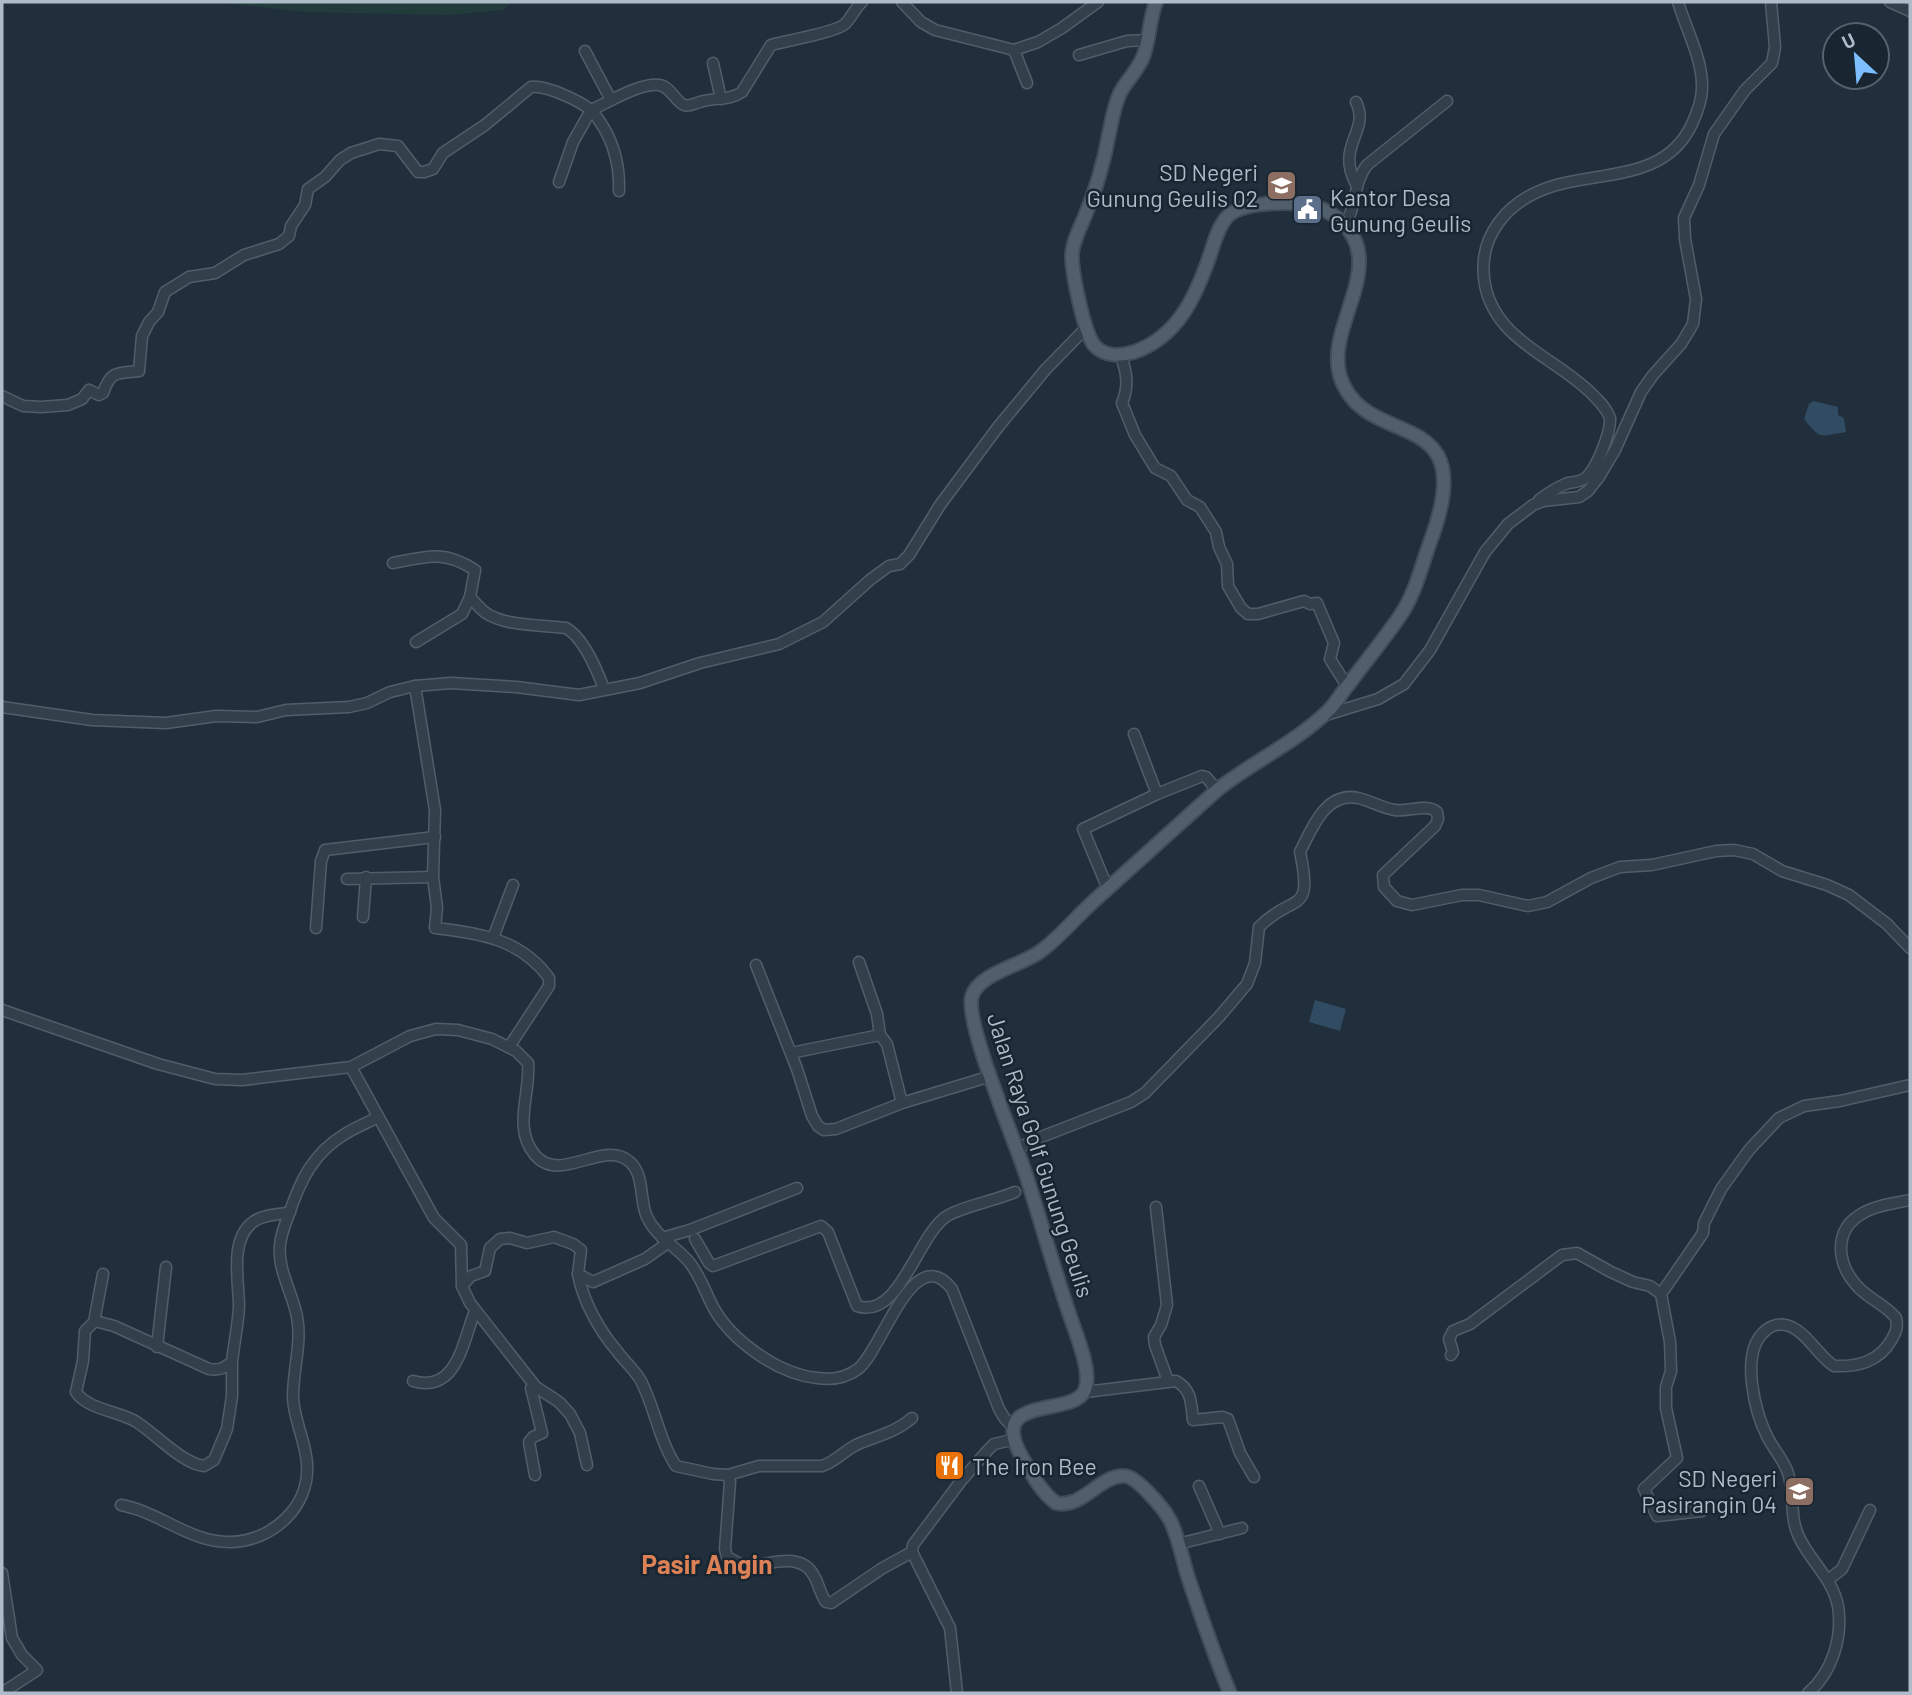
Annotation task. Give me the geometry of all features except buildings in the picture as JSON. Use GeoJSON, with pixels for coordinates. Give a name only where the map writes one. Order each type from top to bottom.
{"type":"FeatureCollection","features":[{"type":"Feature","properties":{"kind":"main road"},"geometry":{"type":"LineString","coordinates":[[1156,2],[1141,62],[1120,93],[1096,184],[1073,249],[1077,292],[1086,328],[1096,347],[1121,356],[1157,342],[1178,321],[1200,284],[1220,227],[1235,211],[1252,205],[1304,204],[1329,212],[1345,225]]}},
{"type":"Feature","properties":{"kind":"main road","name":"Jalan Raya Golf Gunung Geulis"},"geometry":{"type":"LineString","coordinates":[[1085,1392],[1087,1381],[1082,1354],[991,1076],[974,1019],[971,999],[975,991],[992,976],[1041,951],[1217,790],[1325,715],[1384,639],[1408,603],[1443,503],[1445,484],[1441,465],[1431,446],[1402,428],[1364,410],[1351,396],[1342,380],[1338,345],[1353,298],[1359,264],[1356,244],[1345,225]]}},
{"type":"Feature","properties":{"kind":"main road"},"geometry":{"type":"LineString","coordinates":[[1085,1392],[1079,1397],[1027,1414],[1013,1434],[1034,1478],[1049,1499],[1056,1503],[1071,1503],[1115,1478],[1131,1477],[1166,1514],[1230,1693]]}},
{"type":"Feature","properties":{"kind":"street"},"geometry":{"type":"LineString","coordinates":[[559,183],[573,142],[591,110],[657,84],[665,86],[681,104],[687,106],[713,97],[722,99],[736,96],[742,92],[771,45],[844,26],[862,2]]}},
{"type":"Feature","properties":{"kind":"street"},"geometry":{"type":"LineString","coordinates":[[902,2],[921,22],[942,33],[1014,50],[1038,43],[1098,2]]}},
{"type":"Feature","properties":{"kind":"street"},"geometry":{"type":"LineString","coordinates":[[1325,715],[1378,699],[1404,684],[1430,650],[1485,552],[1508,524],[1549,492],[1587,477],[1603,446],[1609,418],[1602,404],[1569,372],[1526,346],[1498,315],[1485,285],[1485,247],[1499,220],[1538,192],[1643,167],[1671,153],[1683,141],[1695,118],[1702,86],[1700,66],[1678,2]]}},
{"type":"Feature","properties":{"kind":"street"},"geometry":{"type":"LineString","coordinates":[[1533,505],[1552,499],[1579,497],[1594,485],[1615,450],[1641,392],[1653,374],[1681,344],[1693,324],[1696,299],[1685,239],[1685,219],[1699,186],[1714,134],[1745,90],[1772,63],[1775,47],[1771,2]]}},
{"type":"Feature","properties":{"kind":"street"},"geometry":{"type":"LineString","coordinates":[[1890,2],[1910,11]]}},
{"type":"Feature","properties":{"kind":"street"},"geometry":{"type":"LineString","coordinates":[[1079,55],[1127,41],[1148,40]]}},
{"type":"Feature","properties":{"kind":"street"},"geometry":{"type":"LineString","coordinates":[[1014,50],[1027,83]]}},
{"type":"Feature","properties":{"kind":"street"},"geometry":{"type":"LineString","coordinates":[[585,51],[611,100]]}},
{"type":"Feature","properties":{"kind":"street"},"geometry":{"type":"LineString","coordinates":[[713,63],[722,99]]}},
{"type":"Feature","properties":{"kind":"street"},"geometry":{"type":"LineString","coordinates":[[2,396],[30,407],[68,405],[82,399],[89,390],[101,394],[107,380],[118,372],[139,371],[142,336],[158,312],[165,292],[188,277],[215,273],[244,255],[279,244],[289,236],[291,226],[305,205],[308,189],[325,177],[340,160],[351,153],[380,144],[392,145],[404,151],[418,172],[433,169],[443,153],[485,125],[531,87],[545,88],[580,102],[591,110],[616,153],[620,173],[619,191]]}},
{"type":"Feature","properties":{"kind":"street"},"geometry":{"type":"LineString","coordinates":[[1345,225],[1350,218],[1357,186],[1367,165],[1447,101]]}},
{"type":"Feature","properties":{"kind":"street"},"geometry":{"type":"LineString","coordinates":[[1356,102],[1361,119],[1349,149],[1350,172],[1357,186]]}},
{"type":"Feature","properties":{"kind":"street"},"geometry":{"type":"LineString","coordinates":[[2,707],[92,720],[173,722],[216,716],[257,718],[286,710],[349,707],[415,686],[469,683],[579,695],[640,683],[700,663],[779,644],[823,622],[872,579],[889,566],[900,564],[913,551],[940,505],[998,427],[1062,351],[1086,328]]}},
{"type":"Feature","properties":{"kind":"street"},"geometry":{"type":"LineString","coordinates":[[1121,356],[1127,378],[1122,403],[1135,435],[1155,468],[1171,475],[1187,500],[1200,508],[1207,517],[1216,532],[1227,564],[1228,586],[1241,608],[1248,614],[1258,614],[1304,601],[1317,603],[1334,643],[1330,659],[1347,686]]}},
{"type":"Feature","properties":{"kind":"street"},"geometry":{"type":"LineString","coordinates":[[393,563],[436,554],[452,557],[475,570],[470,597],[462,614],[416,642]]}},
{"type":"Feature","properties":{"kind":"street"},"geometry":{"type":"LineString","coordinates":[[470,597],[488,615],[514,622],[566,628],[572,632],[604,689]]}},
{"type":"Feature","properties":{"kind":"street"},"geometry":{"type":"LineString","coordinates":[[415,686],[435,810],[435,929],[478,933],[493,938],[531,959],[549,978],[549,986],[509,1047]]}},
{"type":"Feature","properties":{"kind":"street"},"geometry":{"type":"LineString","coordinates":[[1134,734],[1157,794]]}},
{"type":"Feature","properties":{"kind":"street"},"geometry":{"type":"LineString","coordinates":[[1108,889],[1083,829],[1202,776],[1217,790]]}},
{"type":"Feature","properties":{"kind":"street"},"geometry":{"type":"LineString","coordinates":[[1017,1149],[1138,1099],[1219,1017],[1241,992],[1251,975],[1259,927],[1295,904],[1303,895],[1306,880],[1300,852],[1330,802],[1343,797],[1357,797],[1394,810],[1428,808],[1437,813],[1435,826],[1383,875],[1384,887],[1401,903],[1425,904],[1462,895],[1479,895],[1528,906],[1547,902],[1591,878],[1620,867],[1652,865],[1716,851],[1734,850],[1753,854],[1782,871],[1849,895],[1887,923],[1910,948]]}},
{"type":"Feature","properties":{"kind":"street"},"geometry":{"type":"LineString","coordinates":[[316,928],[321,861],[326,850],[435,837]]}},
{"type":"Feature","properties":{"kind":"street"},"geometry":{"type":"LineString","coordinates":[[363,917],[366,877]]}},
{"type":"Feature","properties":{"kind":"street"},"geometry":{"type":"LineString","coordinates":[[347,879],[433,877]]}},
{"type":"Feature","properties":{"kind":"street"},"geometry":{"type":"LineString","coordinates":[[493,938],[513,885]]}},
{"type":"Feature","properties":{"kind":"street"},"geometry":{"type":"LineString","coordinates":[[859,962],[877,1014],[880,1035],[887,1044],[902,1103]]}},
{"type":"Feature","properties":{"kind":"street"},"geometry":{"type":"LineString","coordinates":[[756,965],[812,1116],[824,1130],[836,1129],[902,1103],[991,1076]]}},
{"type":"Feature","properties":{"kind":"street"},"geometry":{"type":"LineString","coordinates":[[2,1010],[158,1064],[215,1079],[242,1080],[351,1067],[410,1036],[429,1030],[465,1032],[492,1039],[523,1056],[528,1063],[524,1124],[526,1136],[536,1157],[555,1165],[605,1155],[628,1160],[640,1180],[647,1217],[665,1240],[692,1266],[712,1305],[732,1334],[775,1364],[802,1376],[835,1378],[860,1368],[910,1287],[927,1276],[938,1276],[946,1281],[952,1289],[999,1409],[1013,1434],[995,1444],[972,1467],[914,1545],[912,1552],[950,1628],[957,1693]]}},
{"type":"Feature","properties":{"kind":"street"},"geometry":{"type":"LineString","coordinates":[[790,1053],[880,1035]]}},
{"type":"Feature","properties":{"kind":"street"},"geometry":{"type":"LineString","coordinates":[[351,1067],[434,1219],[461,1245],[463,1286],[475,1311],[534,1385],[559,1402],[570,1414],[580,1433],[587,1465]]}},
{"type":"Feature","properties":{"kind":"street"},"geometry":{"type":"LineString","coordinates":[[1661,1294],[1703,1233],[1704,1223],[1721,1189],[1749,1150],[1779,1118],[1804,1106],[1848,1100],[1910,1085]]}},
{"type":"Feature","properties":{"kind":"street"},"geometry":{"type":"LineString","coordinates":[[121,1506],[147,1513],[199,1537],[232,1542],[268,1534],[282,1523],[296,1504],[308,1472],[293,1398],[298,1324],[279,1253],[281,1238],[298,1186],[316,1159],[341,1136],[378,1117]]}},
{"type":"Feature","properties":{"kind":"street"},"geometry":{"type":"LineString","coordinates":[[578,1274],[589,1282],[598,1281],[645,1259],[665,1240],[797,1188]]}},
{"type":"Feature","properties":{"kind":"street"},"geometry":{"type":"LineString","coordinates":[[695,1239],[713,1266],[821,1226],[828,1231],[856,1306],[874,1307],[884,1303],[932,1232],[948,1215],[1015,1192]]}},
{"type":"Feature","properties":{"kind":"street"},"geometry":{"type":"LineString","coordinates":[[1808,1693],[1823,1678],[1837,1644],[1838,1608],[1828,1580],[1797,1533],[1788,1474],[1766,1436],[1759,1416],[1752,1381],[1754,1349],[1763,1332],[1771,1326],[1781,1324],[1799,1332],[1834,1366],[1854,1366],[1880,1355],[1896,1332],[1896,1318],[1864,1294],[1851,1279],[1842,1260],[1841,1239],[1848,1226],[1861,1214],[1874,1208],[1910,1200]]}},
{"type":"Feature","properties":{"kind":"street"},"geometry":{"type":"LineString","coordinates":[[1156,1207],[1167,1305],[1154,1337],[1168,1381]]}},
{"type":"Feature","properties":{"kind":"street"},"geometry":{"type":"LineString","coordinates":[[232,1362],[214,1370],[114,1326],[94,1322],[84,1334],[83,1361],[76,1394],[138,1423],[173,1450],[200,1466],[208,1465],[214,1460],[231,1408],[240,1244],[247,1229],[256,1221],[290,1212]]}},
{"type":"Feature","properties":{"kind":"street"},"geometry":{"type":"LineString","coordinates":[[463,1286],[471,1276],[485,1271],[492,1244],[504,1238],[527,1243],[554,1237],[581,1250],[578,1274],[582,1294],[615,1350],[641,1381],[658,1430],[676,1466],[729,1475],[759,1466],[822,1466],[857,1445],[891,1432],[912,1418]]}},
{"type":"Feature","properties":{"kind":"street"},"geometry":{"type":"LineString","coordinates":[[1451,1355],[1453,1352],[1448,1339],[1453,1331],[1470,1324],[1562,1255],[1577,1253],[1633,1282],[1650,1286],[1661,1294],[1670,1342],[1671,1371],[1666,1387],[1666,1408],[1677,1458],[1644,1489],[1657,1516],[1702,1510]]}},
{"type":"Feature","properties":{"kind":"street"},"geometry":{"type":"LineString","coordinates":[[157,1347],[166,1267]]}},
{"type":"Feature","properties":{"kind":"street"},"geometry":{"type":"LineString","coordinates":[[908,1268],[919,1280]]}},
{"type":"Feature","properties":{"kind":"street"},"geometry":{"type":"LineString","coordinates":[[94,1322],[103,1274]]}},
{"type":"Feature","properties":{"kind":"street"},"geometry":{"type":"LineString","coordinates":[[413,1381],[433,1383],[449,1375],[475,1311]]}},
{"type":"Feature","properties":{"kind":"street"},"geometry":{"type":"LineString","coordinates":[[1085,1392],[1168,1381],[1185,1386],[1189,1392],[1193,1420],[1222,1417],[1228,1419],[1240,1452],[1254,1477]]}},
{"type":"Feature","properties":{"kind":"street"},"geometry":{"type":"LineString","coordinates":[[534,1385],[531,1388],[532,1396],[542,1433],[529,1442],[535,1475]]}},
{"type":"Feature","properties":{"kind":"street"},"geometry":{"type":"LineString","coordinates":[[729,1475],[725,1549],[727,1556],[746,1567],[780,1560],[803,1566],[813,1573],[826,1602],[836,1601],[881,1569],[912,1552]]}},
{"type":"Feature","properties":{"kind":"street"},"geometry":{"type":"LineString","coordinates":[[1199,1486],[1220,1534]]}},
{"type":"Feature","properties":{"kind":"street"},"geometry":{"type":"LineString","coordinates":[[1828,1580],[1842,1569],[1870,1510]]}},
{"type":"Feature","properties":{"kind":"street"},"geometry":{"type":"LineString","coordinates":[[1178,1544],[1242,1528]]}},
{"type":"Feature","properties":{"kind":"street"},"geometry":{"type":"LineString","coordinates":[[2,1573],[12,1638],[22,1655],[37,1670],[2,1693]]}},
{"type":"Feature","properties":{"kind":"green space"},"geometry":{"type":"Polygon","coordinates":[[[215,2],[512,2],[503,10],[449,15],[305,12],[215,2]]]}},
{"type":"Feature","properties":{"kind":"water"},"geometry":{"type":"Polygon","coordinates":[[[1814,401],[1838,407],[1838,415],[1844,418],[1846,432],[1822,435],[1814,431],[1804,419],[1809,404],[1814,401]]]}},
{"type":"Feature","properties":{"kind":"water"},"geometry":{"type":"Polygon","coordinates":[[[1315,1000],[1346,1009],[1340,1031],[1309,1022],[1315,1000]]]}},
{"type":"Feature","properties":{"kind":"place","name":"SD Negeri Gunung Geulis 02"},"geometry":{"type":"Point","coordinates":[1281,185]}},
{"type":"Feature","properties":{"kind":"place","name":"Kantor Desa Gunung Geulis"},"geometry":{"type":"Point","coordinates":[1307,210]}},
{"type":"Feature","properties":{"kind":"place","name":"The Iron Bee"},"geometry":{"type":"Point","coordinates":[949,1466]}},
{"type":"Feature","properties":{"kind":"place","name":"SD Negeri Pasirangin 04"},"geometry":{"type":"Point","coordinates":[1800,1491]}},
{"type":"Feature","properties":{"kind":"district","name":"Pasir Angin"},"geometry":{"type":"Point","coordinates":[707,1563]}}]}
